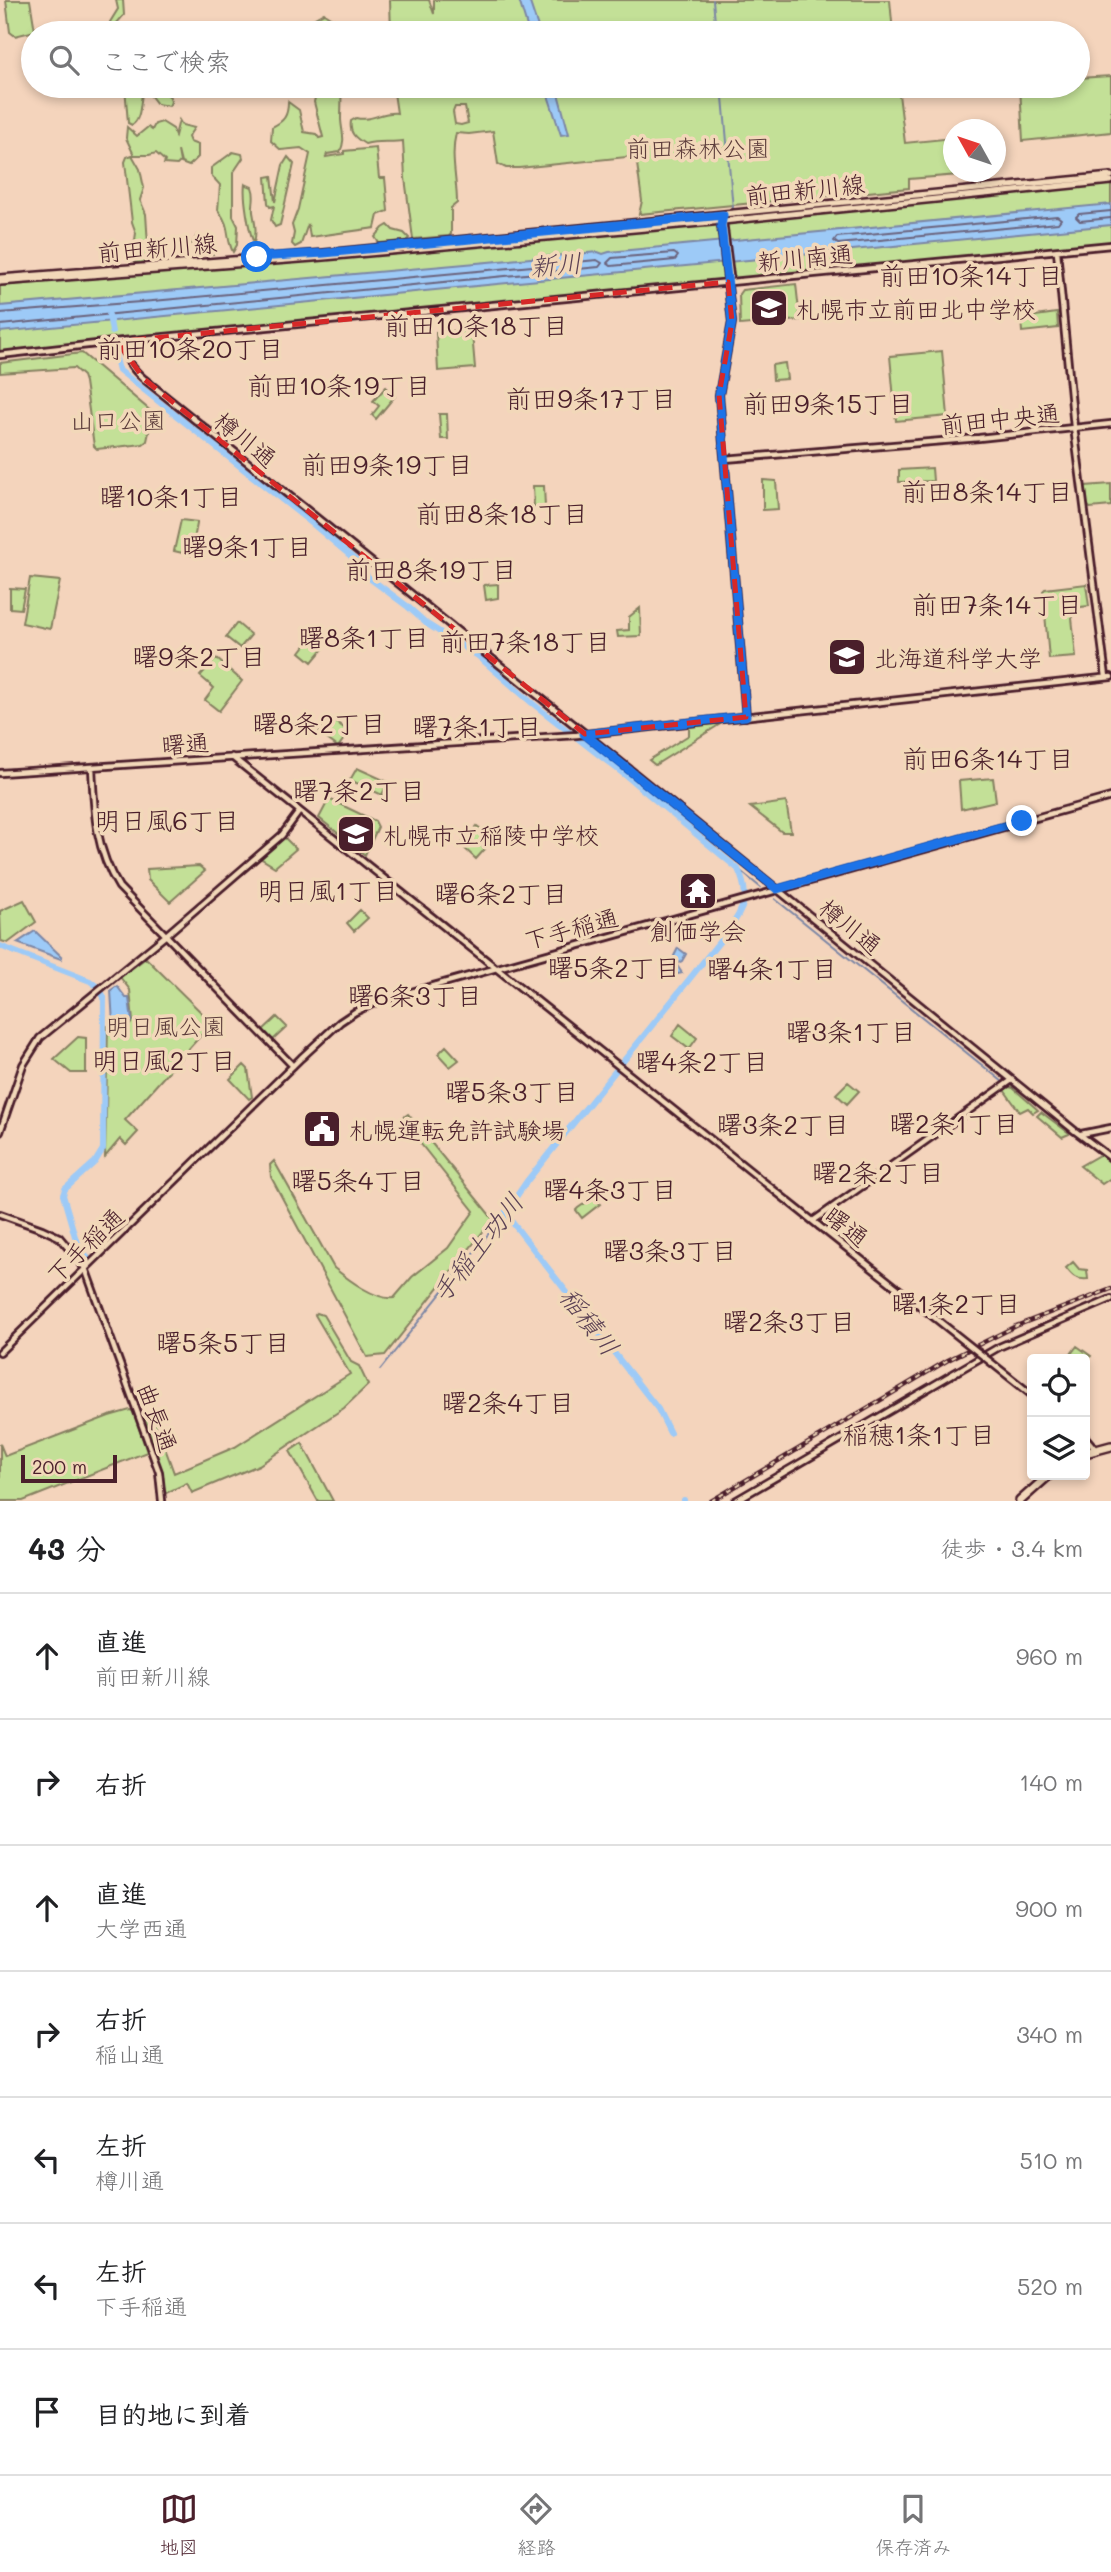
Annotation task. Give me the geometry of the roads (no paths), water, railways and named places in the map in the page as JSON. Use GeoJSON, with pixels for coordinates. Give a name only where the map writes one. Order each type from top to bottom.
{"type":"FeatureCollection","features":[{"type":"Feature","properties":{"kind":"highway"},"geometry":{"type":"LineString","coordinates":[[1090,1445],[1111,1444]]}},
{"type":"Feature","properties":{"kind":"highway"},"geometry":{"type":"LineString","coordinates":[[1014,1501],[1037,1480]]}},
{"type":"Feature","properties":{"kind":"highway"},"geometry":{"type":"LineString","coordinates":[[1020,1501],[1043,1480]]}},
{"type":"Feature","properties":{"kind":"main road","name":"前田新川線"},"geometry":{"type":"LineString","coordinates":[[723,221],[1111,176]]}},
{"type":"Feature","properties":{"kind":"main road","name":"前田新川線"},"geometry":{"type":"LineString","coordinates":[[0,280],[225,259],[723,221],[1111,181]]}},
{"type":"Feature","properties":{"kind":"street"},"geometry":{"type":"LineString","coordinates":[[723,221],[732,322],[719,395],[746,716]]}},
{"type":"Feature","properties":{"kind":"street","name":"新川南通"},"geometry":{"type":"LineString","coordinates":[[0,355],[728,278],[1111,245]]}},
{"type":"Feature","properties":{"kind":"street"},"geometry":{"type":"LineString","coordinates":[[231,757],[577,735],[1109,677],[1074,427],[1057,251]]}},
{"type":"Feature","properties":{"kind":"street","name":"樽川通"},"geometry":{"type":"LineString","coordinates":[[123,341],[132,369],[144,379],[1111,1158]]}},
{"type":"Feature","properties":{"kind":"street","name":"前田中央通"},"geometry":{"type":"LineString","coordinates":[[725,459],[1111,424]]}},
{"type":"Feature","properties":{"kind":"street","name":"曙通"},"geometry":{"type":"LineString","coordinates":[[0,774],[231,757],[1027,1391]]}},
{"type":"Feature","properties":{"kind":"street"},"geometry":{"type":"LineString","coordinates":[[92,767],[96,831],[107,866],[127,896],[293,1066]]}},
{"type":"Feature","properties":{"kind":"street","name":"下手稲通"},"geometry":{"type":"LineString","coordinates":[[0,1352],[293,1066],[340,1022],[355,1012],[379,1001],[495,967],[1111,797]]}},
{"type":"Feature","properties":{"kind":"street"},"geometry":{"type":"LineString","coordinates":[[0,1132],[23,1065],[35,1044],[47,1031],[165,936],[282,835],[299,812]]}},
{"type":"Feature","properties":{"kind":"street"},"geometry":{"type":"LineString","coordinates":[[813,1221],[1012,1080]]}},
{"type":"Feature","properties":{"kind":"street"},"geometry":{"type":"LineString","coordinates":[[1080,1134],[1111,1128]]}},
{"type":"Feature","properties":{"kind":"street","name":"曲長通"},"geometry":{"type":"LineString","coordinates":[[0,1214],[60,1237],[85,1268],[159,1472],[162,1501]]}},
{"type":"Feature","properties":{"kind":"street"},"geometry":{"type":"LineString","coordinates":[[735,1501],[988,1353],[1111,1299]]}},
{"type":"Feature","properties":{"kind":"water"},"geometry":{"type":"Polygon","coordinates":[[[519,0],[529,0],[536,21],[525,21],[519,0]]]}},
{"type":"Feature","properties":{"kind":"water"},"geometry":{"type":"Polygon","coordinates":[[[549,98],[559,98],[569,134],[561,135],[549,98]]]}},
{"type":"Feature","properties":{"kind":"water","name":"新川"},"geometry":{"type":"Polygon","coordinates":[[[1111,204],[1111,225],[0,332],[0,306],[598,252],[603,254],[1111,204]]]}},
{"type":"Feature","properties":{"kind":"water"},"geometry":{"type":"Polygon","coordinates":[[[35,931],[62,957],[61,959],[17,943],[35,931]]]}},
{"type":"Feature","properties":{"kind":"water"},"geometry":{"type":"Polygon","coordinates":[[[678,948],[686,954],[682,961],[676,964],[682,973],[678,974],[668,965],[675,961],[678,948]]]}},
{"type":"Feature","properties":{"kind":"water"},"geometry":{"type":"Polygon","coordinates":[[[117,986],[126,998],[129,998],[132,1021],[128,1025],[113,1024],[111,990],[117,986]]]}},
{"type":"Feature","properties":{"kind":"waterway"},"geometry":{"type":"LineString","coordinates":[[713,0],[715,21]]}},
{"type":"Feature","properties":{"kind":"waterway"},"geometry":{"type":"LineString","coordinates":[[723,98],[733,209]]}},
{"type":"Feature","properties":{"kind":"waterway","name":"手稲土功川"},"geometry":{"type":"LineString","coordinates":[[109,315],[112,332]]}},
{"type":"Feature","properties":{"kind":"waterway","name":"手稲土功川"},"geometry":{"type":"LineString","coordinates":[[113,347],[119,370],[315,526],[359,563],[368,577],[427,624],[478,656],[532,703],[630,779],[738,869],[744,887],[744,902],[728,931],[527,1181],[505,1213],[658,1409],[670,1433]]}},
{"type":"Feature","properties":{"kind":"waterway"},"geometry":{"type":"LineString","coordinates":[[738,869],[760,887]]}},
{"type":"Feature","properties":{"kind":"waterway"},"geometry":{"type":"LineString","coordinates":[[775,899],[1003,1082]]}},
{"type":"Feature","properties":{"kind":"waterway"},"geometry":{"type":"LineString","coordinates":[[0,946],[90,981],[99,988],[104,997],[103,1149],[95,1162],[65,1189],[63,1195],[76,1240],[87,1257]]}},
{"type":"Feature","properties":{"kind":"waterway","name":"手稲土功川"},"geometry":{"type":"LineString","coordinates":[[380,1370],[505,1213]]}},
{"type":"Feature","properties":{"kind":"railway"},"geometry":{"type":"LineString","coordinates":[[711,1501],[948,1360],[1016,1326],[1111,1289]]}},
{"type":"Feature","properties":{"kind":"place","name":"札幌市立前田北中学校"},"geometry":{"type":"Point","coordinates":[769,308]}},
{"type":"Feature","properties":{"kind":"place","name":"北海道科学大学"},"geometry":{"type":"Point","coordinates":[847,657]}},
{"type":"Feature","properties":{"kind":"place","name":"札幌市立稲陵中学校"},"geometry":{"type":"Point","coordinates":[356,834]}},
{"type":"Feature","properties":{"kind":"place","name":"創価学会"},"geometry":{"type":"Point","coordinates":[698,891]}},
{"type":"Feature","properties":{"kind":"place","name":"札幌運転免許試験場"},"geometry":{"type":"Point","coordinates":[322,1129]}},
{"type":"Feature","properties":{"kind":"district","name":"前田10条14丁目"},"geometry":{"type":"Point","coordinates":[971,275]}},
{"type":"Feature","properties":{"kind":"district","name":"前田10条18丁目"},"geometry":{"type":"Point","coordinates":[476,325]}},
{"type":"Feature","properties":{"kind":"district","name":"前田10条20丁目"},"geometry":{"type":"Point","coordinates":[190,348]}},
{"type":"Feature","properties":{"kind":"district","name":"前田10条19丁目"},"geometry":{"type":"Point","coordinates":[339,385]}},
{"type":"Feature","properties":{"kind":"district","name":"前田9条17丁目"},"geometry":{"type":"Point","coordinates":[591,398]}},
{"type":"Feature","properties":{"kind":"district","name":"前田9条15丁目"},"geometry":{"type":"Point","coordinates":[828,403]}},
{"type":"Feature","properties":{"kind":"district","name":"前田9条19丁目"},"geometry":{"type":"Point","coordinates":[387,464]}},
{"type":"Feature","properties":{"kind":"district","name":"前田8条14丁目"},"geometry":{"type":"Point","coordinates":[987,491]}},
{"type":"Feature","properties":{"kind":"district","name":"曙10条1丁目"},"geometry":{"type":"Point","coordinates":[171,496]}},
{"type":"Feature","properties":{"kind":"district","name":"前田8条18丁目"},"geometry":{"type":"Point","coordinates":[502,513]}},
{"type":"Feature","properties":{"kind":"district","name":"曙9条1丁目"},"geometry":{"type":"Point","coordinates":[247,546]}},
{"type":"Feature","properties":{"kind":"district","name":"前田8条19丁目"},"geometry":{"type":"Point","coordinates":[431,569]}},
{"type":"Feature","properties":{"kind":"district","name":"前田7条14丁目"},"geometry":{"type":"Point","coordinates":[997,604]}},
{"type":"Feature","properties":{"kind":"district","name":"曙8条1丁目"},"geometry":{"type":"Point","coordinates":[364,637]}},
{"type":"Feature","properties":{"kind":"district","name":"前田7条18丁目"},"geometry":{"type":"Point","coordinates":[525,641]}},
{"type":"Feature","properties":{"kind":"district","name":"曙9条2丁目"},"geometry":{"type":"Point","coordinates":[199,656]}},
{"type":"Feature","properties":{"kind":"district","name":"曙8条2丁目"},"geometry":{"type":"Point","coordinates":[319,723]}},
{"type":"Feature","properties":{"kind":"district","name":"曙7条1丁目"},"geometry":{"type":"Point","coordinates":[477,726]}},
{"type":"Feature","properties":{"kind":"district","name":"前田6条14丁目"},"geometry":{"type":"Point","coordinates":[988,758]}},
{"type":"Feature","properties":{"kind":"district","name":"曙7条2丁目"},"geometry":{"type":"Point","coordinates":[359,790]}},
{"type":"Feature","properties":{"kind":"district","name":"明日風6丁目"},"geometry":{"type":"Point","coordinates":[167,820]}},
{"type":"Feature","properties":{"kind":"district","name":"明日風1丁目"},"geometry":{"type":"Point","coordinates":[328,890]}},
{"type":"Feature","properties":{"kind":"district","name":"曙6条2丁目"},"geometry":{"type":"Point","coordinates":[501,893]}},
{"type":"Feature","properties":{"kind":"district","name":"曙5条2丁目"},"geometry":{"type":"Point","coordinates":[614,967]}},
{"type":"Feature","properties":{"kind":"district","name":"曙4条1丁目"},"geometry":{"type":"Point","coordinates":[772,968]}},
{"type":"Feature","properties":{"kind":"district","name":"曙6条3丁目"},"geometry":{"type":"Point","coordinates":[415,995]}},
{"type":"Feature","properties":{"kind":"district","name":"曙3条1丁目"},"geometry":{"type":"Point","coordinates":[851,1031]}},
{"type":"Feature","properties":{"kind":"district","name":"明日風2丁目"},"geometry":{"type":"Point","coordinates":[164,1060]}},
{"type":"Feature","properties":{"kind":"district","name":"曙4条2丁目"},"geometry":{"type":"Point","coordinates":[702,1061]}},
{"type":"Feature","properties":{"kind":"district","name":"曙5条3丁目"},"geometry":{"type":"Point","coordinates":[512,1091]}},
{"type":"Feature","properties":{"kind":"district","name":"曙2条1丁目"},"geometry":{"type":"Point","coordinates":[954,1123]}},
{"type":"Feature","properties":{"kind":"district","name":"曙3条2丁目"},"geometry":{"type":"Point","coordinates":[783,1124]}},
{"type":"Feature","properties":{"kind":"district","name":"曙2条2丁目"},"geometry":{"type":"Point","coordinates":[878,1172]}},
{"type":"Feature","properties":{"kind":"district","name":"曙5条4丁目"},"geometry":{"type":"Point","coordinates":[358,1180]}},
{"type":"Feature","properties":{"kind":"district","name":"曙4条3丁目"},"geometry":{"type":"Point","coordinates":[610,1189]}},
{"type":"Feature","properties":{"kind":"district","name":"曙3条3丁目"},"geometry":{"type":"Point","coordinates":[670,1250]}},
{"type":"Feature","properties":{"kind":"district","name":"曙1条2丁目"},"geometry":{"type":"Point","coordinates":[956,1303]}},
{"type":"Feature","properties":{"kind":"district","name":"曙2条3丁目"},"geometry":{"type":"Point","coordinates":[789,1321]}},
{"type":"Feature","properties":{"kind":"district","name":"曙5条5丁目"},"geometry":{"type":"Point","coordinates":[223,1342]}},
{"type":"Feature","properties":{"kind":"district","name":"曙2条4丁目"},"geometry":{"type":"Point","coordinates":[508,1402]}},
{"type":"Feature","properties":{"kind":"district","name":"稲穂1条1丁目"},"geometry":{"type":"Point","coordinates":[919,1434]}},
{"type":"Feature","properties":{"kind":"park label","name":"前田森林公園"},"geometry":{"type":"Point","coordinates":[698,147]}},
{"type":"Feature","properties":{"kind":"park label","name":"山口公園"},"geometry":{"type":"Point","coordinates":[118,419]}},
{"type":"Feature","properties":{"kind":"park label","name":"明日風公園"},"geometry":{"type":"Point","coordinates":[166,1025]}},
{"type":"Feature","properties":{"kind":"water label","name":"稲積川"},"geometry":{"type":"Point","coordinates":[590,1321]}}]}
